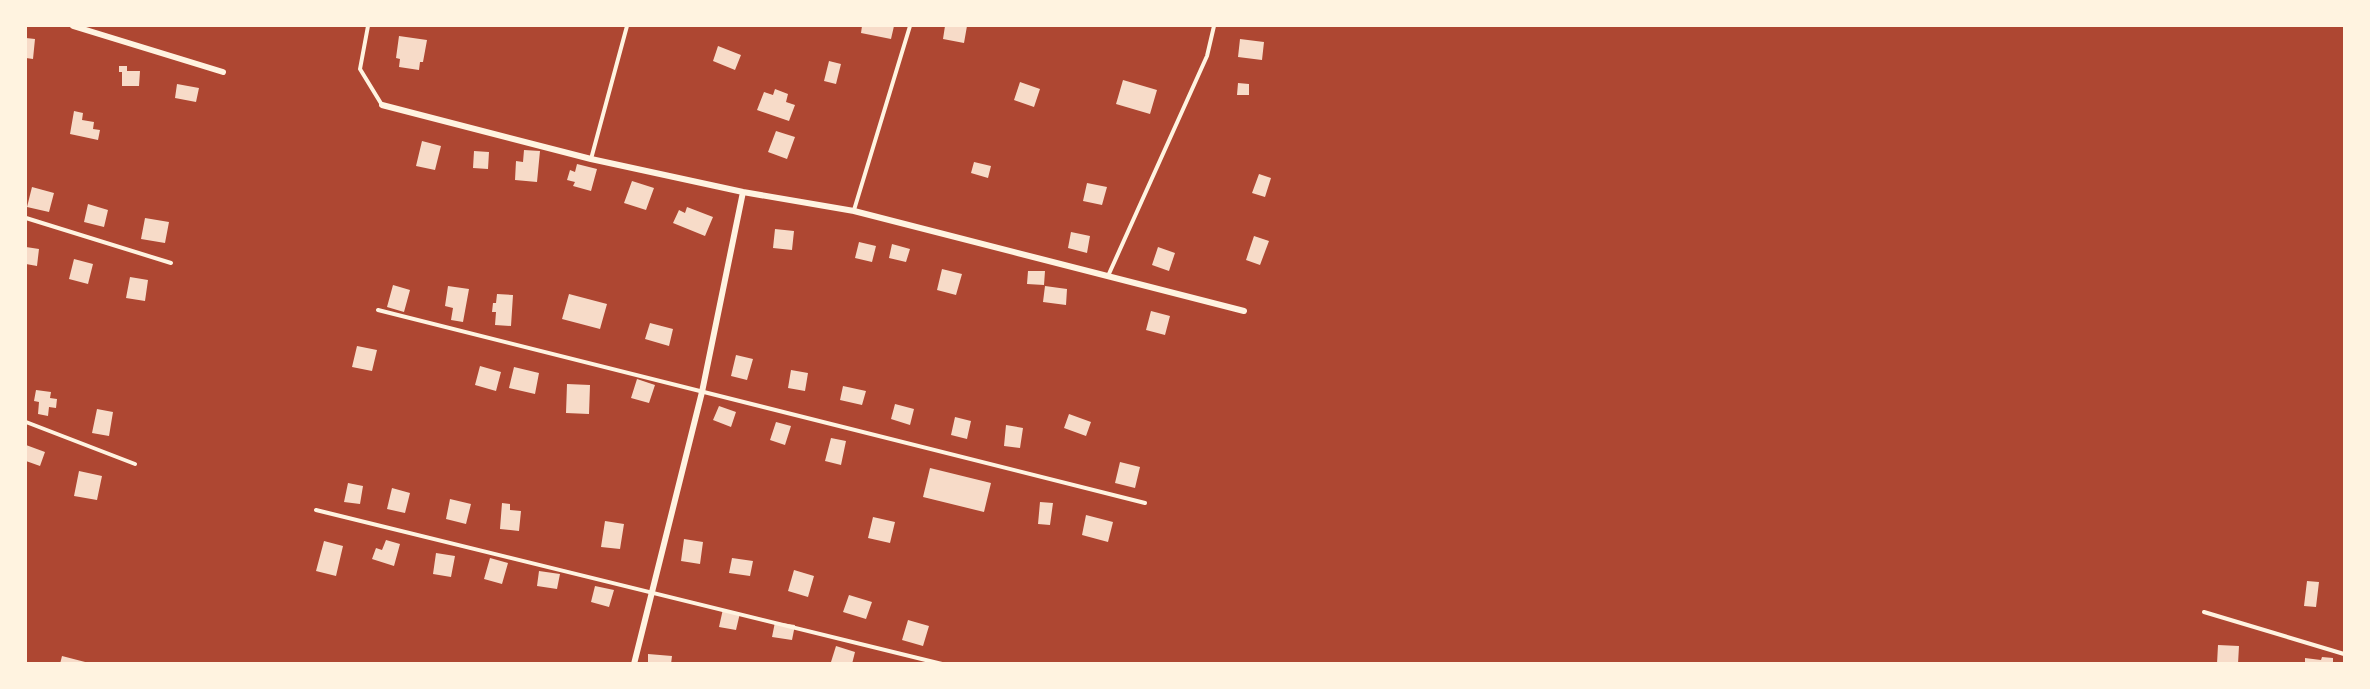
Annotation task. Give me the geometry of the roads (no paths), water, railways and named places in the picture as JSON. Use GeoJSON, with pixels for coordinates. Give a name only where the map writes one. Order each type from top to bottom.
{"type":"FeatureCollection","features":[{"type":"Feature","properties":{"kind":"street"},"geometry":{"type":"LineString","coordinates":[[75,26],[223,72]]}},
{"type":"Feature","properties":{"kind":"street"},"geometry":{"type":"LineString","coordinates":[[382,105],[591,159],[743,192],[854,211],[1244,311]]}},
{"type":"Feature","properties":{"kind":"street"},"geometry":{"type":"LineString","coordinates":[[634,663],[702,392],[743,192]]}},
{"type":"Feature","properties":{"kind":"lane"},"geometry":{"type":"LineString","coordinates":[[369,26],[360,69],[382,105]]}},
{"type":"Feature","properties":{"kind":"lane"},"geometry":{"type":"LineString","coordinates":[[591,159],[627,26]]}},
{"type":"Feature","properties":{"kind":"lane"},"geometry":{"type":"LineString","coordinates":[[854,211],[909,26]]}},
{"type":"Feature","properties":{"kind":"lane"},"geometry":{"type":"LineString","coordinates":[[1108,276],[1207,56],[1214,26]]}},
{"type":"Feature","properties":{"kind":"lane"},"geometry":{"type":"LineString","coordinates":[[26,218],[171,263]]}},
{"type":"Feature","properties":{"kind":"lane"},"geometry":{"type":"LineString","coordinates":[[378,310],[1144,503]]}},
{"type":"Feature","properties":{"kind":"lane"},"geometry":{"type":"LineString","coordinates":[[26,422],[135,464]]}},
{"type":"Feature","properties":{"kind":"lane"},"geometry":{"type":"LineString","coordinates":[[316,510],[942,663]]}},
{"type":"Feature","properties":{"kind":"lane"},"geometry":{"type":"LineString","coordinates":[[2204,612],[2344,654]]}}]}
